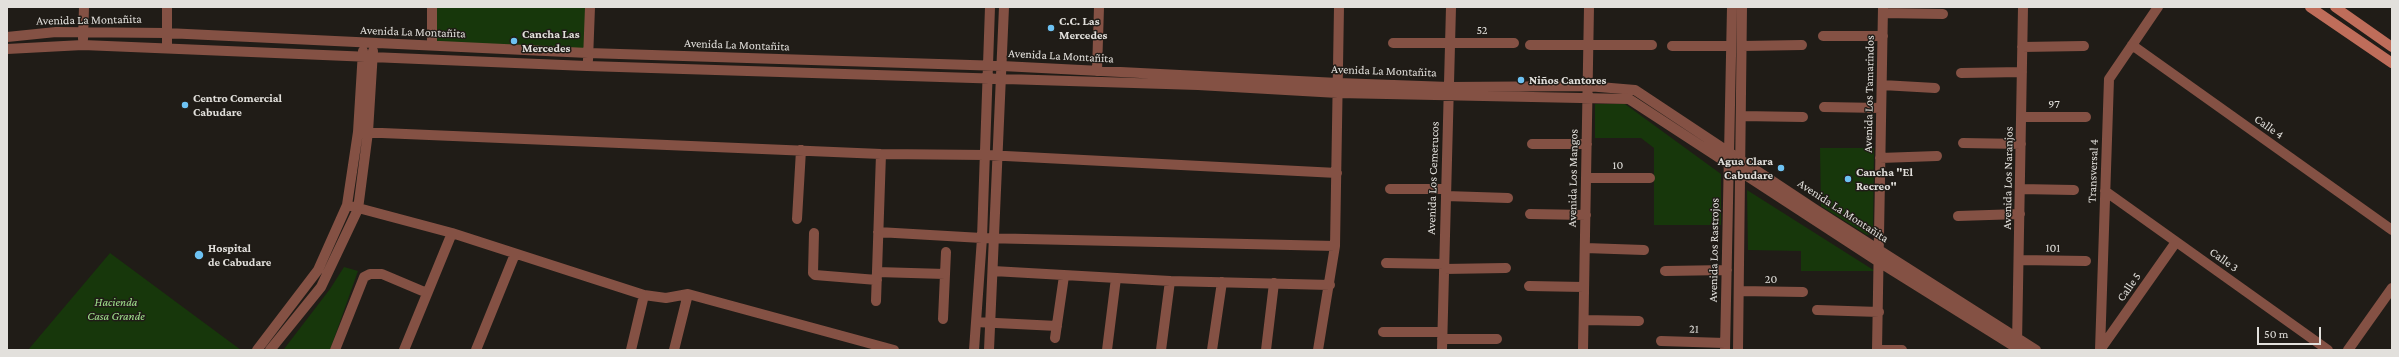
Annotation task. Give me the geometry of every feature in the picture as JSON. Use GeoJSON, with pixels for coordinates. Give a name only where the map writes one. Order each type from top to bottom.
{"type":"FeatureCollection","features":[{"type":"Feature","properties":{"kind":"street"},"geometry":{"type":"LineString","coordinates":[[83,45],[84,7]]}},
{"type":"Feature","properties":{"kind":"street"},"geometry":{"type":"LineString","coordinates":[[167,7],[167,48]]}},
{"type":"Feature","properties":{"kind":"street"},"geometry":{"type":"LineString","coordinates":[[432,7],[432,45]]}},
{"type":"Feature","properties":{"kind":"street"},"geometry":{"type":"LineString","coordinates":[[587,66],[590,7]]}},
{"type":"Feature","properties":{"kind":"street"},"geometry":{"type":"LineString","coordinates":[[974,350],[986,155],[990,7]]}},
{"type":"Feature","properties":{"kind":"street"},"geometry":{"type":"LineString","coordinates":[[989,350],[1004,7]]}},
{"type":"Feature","properties":{"kind":"street"},"geometry":{"type":"LineString","coordinates":[[1097,71],[1099,7]]}},
{"type":"Feature","properties":{"kind":"street"},"geometry":{"type":"LineString","coordinates":[[1318,350],[1335,246],[1339,7]]}},
{"type":"Feature","properties":{"kind":"street","name":"Avenida Los Cemerucos"},"geometry":{"type":"LineString","coordinates":[[1442,350],[1451,7]]}},
{"type":"Feature","properties":{"kind":"street","name":"Avenida Los Mangos"},"geometry":{"type":"LineString","coordinates":[[1583,350],[1589,7]]}},
{"type":"Feature","properties":{"kind":"street","name":"Avenida Los Rastrojos"},"geometry":{"type":"LineString","coordinates":[[1725,346],[1730,164],[1732,7]]}},
{"type":"Feature","properties":{"kind":"street"},"geometry":{"type":"LineString","coordinates":[[1738,350],[1742,159],[1742,7]]}},
{"type":"Feature","properties":{"kind":"street","name":"Avenida Los Naranjos"},"geometry":{"type":"LineString","coordinates":[[2018,347],[2023,7]]}},
{"type":"Feature","properties":{"kind":"street","name":"Transversal 4"},"geometry":{"type":"LineString","coordinates":[[2101,348],[2105,191],[2110,79],[2158,7]]}},
{"type":"Feature","properties":{"kind":"street"},"geometry":{"type":"LineString","coordinates":[[2310,7],[2392,63]]}},
{"type":"Feature","properties":{"kind":"street"},"geometry":{"type":"LineString","coordinates":[[2335,7],[2392,47]]}},
{"type":"Feature","properties":{"kind":"street"},"geometry":{"type":"LineString","coordinates":[[1883,10],[1943,14]]}},
{"type":"Feature","properties":{"kind":"street","name":"Avenida Los Tamarindos"},"geometry":{"type":"LineString","coordinates":[[1877,350],[1883,10]]}},
{"type":"Feature","properties":{"kind":"street","name":"Avenida La Montañita"},"geometry":{"type":"LineString","coordinates":[[7,37],[83,32],[166,33],[432,45],[588,54],[1002,66],[1097,71],[1338,88]]}},
{"type":"Feature","properties":{"kind":"street"},"geometry":{"type":"LineString","coordinates":[[1823,36],[1883,36]]}},
{"type":"Feature","properties":{"kind":"street"},"geometry":{"type":"LineString","coordinates":[[257,350],[318,270],[347,205],[363,132],[363,43]]}},
{"type":"Feature","properties":{"kind":"street"},"geometry":{"type":"LineString","coordinates":[[270,350],[321,286],[358,209],[363,132],[373,56],[373,43]]}},
{"type":"Feature","properties":{"kind":"street","name":"52"},"geometry":{"type":"LineString","coordinates":[[1394,43],[1514,43]]}},
{"type":"Feature","properties":{"kind":"street"},"geometry":{"type":"LineString","coordinates":[[1530,45],[1652,44]]}},
{"type":"Feature","properties":{"kind":"street","name":"Avenida La Montañita"},"geometry":{"type":"LineString","coordinates":[[7,49],[83,45],[587,66],[987,78],[1449,91],[1640,91],[1879,250],[2018,347]]}},
{"type":"Feature","properties":{"kind":"street"},"geometry":{"type":"LineString","coordinates":[[1742,46],[1802,45]]}},
{"type":"Feature","properties":{"kind":"street","name":"Calle 4"},"geometry":{"type":"LineString","coordinates":[[2132,45],[2392,230]]}},
{"type":"Feature","properties":{"kind":"street"},"geometry":{"type":"LineString","coordinates":[[1672,46],[1731,46]]}},
{"type":"Feature","properties":{"kind":"street"},"geometry":{"type":"LineString","coordinates":[[2022,47],[2084,46]]}},
{"type":"Feature","properties":{"kind":"street"},"geometry":{"type":"LineString","coordinates":[[1961,73],[2022,72]]}},
{"type":"Feature","properties":{"kind":"street"},"geometry":{"type":"LineString","coordinates":[[1882,85],[1935,88]]}},
{"type":"Feature","properties":{"kind":"street","name":"Avenida La Montañita"},"geometry":{"type":"LineString","coordinates":[[1587,91],[1634,100],[1879,262],[2018,347],[2036,350]]}},
{"type":"Feature","properties":{"kind":"street"},"geometry":{"type":"LineString","coordinates":[[1824,107],[1881,108]]}},
{"type":"Feature","properties":{"kind":"street"},"geometry":{"type":"LineString","coordinates":[[1741,116],[1803,117]]}},
{"type":"Feature","properties":{"kind":"street","name":"97"},"geometry":{"type":"LineString","coordinates":[[2022,117],[2086,117]]}},
{"type":"Feature","properties":{"kind":"street"},"geometry":{"type":"LineString","coordinates":[[363,132],[881,154],[986,155],[1337,173]]}},
{"type":"Feature","properties":{"kind":"street"},"geometry":{"type":"LineString","coordinates":[[1963,143],[2021,144]]}},
{"type":"Feature","properties":{"kind":"street"},"geometry":{"type":"LineString","coordinates":[[1532,144],[1587,144]]}},
{"type":"Feature","properties":{"kind":"street"},"geometry":{"type":"LineString","coordinates":[[798,218],[801,150]]}},
{"type":"Feature","properties":{"kind":"street"},"geometry":{"type":"LineString","coordinates":[[876,301],[881,154]]}},
{"type":"Feature","properties":{"kind":"street"},"geometry":{"type":"LineString","coordinates":[[1880,158],[1937,156]]}},
{"type":"Feature","properties":{"kind":"street","name":"10"},"geometry":{"type":"LineString","coordinates":[[1586,178],[1650,178]]}},
{"type":"Feature","properties":{"kind":"street"},"geometry":{"type":"LineString","coordinates":[[1390,189],[1508,198]]}},
{"type":"Feature","properties":{"kind":"street"},"geometry":{"type":"LineString","coordinates":[[2020,189],[2074,190]]}},
{"type":"Feature","properties":{"kind":"street","name":"Calle 3"},"geometry":{"type":"LineString","coordinates":[[2105,191],[2328,350]]}},
{"type":"Feature","properties":{"kind":"street"},"geometry":{"type":"LineString","coordinates":[[347,205],[452,233],[644,295],[666,298],[688,294],[894,350]]}},
{"type":"Feature","properties":{"kind":"street"},"geometry":{"type":"LineString","coordinates":[[1530,214],[1586,215]]}},
{"type":"Feature","properties":{"kind":"street"},"geometry":{"type":"LineString","coordinates":[[1958,216],[2020,214]]}},
{"type":"Feature","properties":{"kind":"street"},"geometry":{"type":"LineString","coordinates":[[878,232],[982,238],[1335,246]]}},
{"type":"Feature","properties":{"kind":"street"},"geometry":{"type":"LineString","coordinates":[[404,350],[452,233]]}},
{"type":"Feature","properties":{"kind":"street"},"geometry":{"type":"LineString","coordinates":[[814,233],[813,273],[815,275],[877,276],[945,274]]}},
{"type":"Feature","properties":{"kind":"street","name":"Calle 5"},"geometry":{"type":"LineString","coordinates":[[2101,348],[2176,242]]}},
{"type":"Feature","properties":{"kind":"street"},"geometry":{"type":"LineString","coordinates":[[1585,248],[1644,250]]}},
{"type":"Feature","properties":{"kind":"street"},"geometry":{"type":"LineString","coordinates":[[943,319],[946,252]]}},
{"type":"Feature","properties":{"kind":"street"},"geometry":{"type":"LineString","coordinates":[[476,350],[515,254]]}},
{"type":"Feature","properties":{"kind":"street","name":"101"},"geometry":{"type":"LineString","coordinates":[[2020,260],[2086,262]]}},
{"type":"Feature","properties":{"kind":"street"},"geometry":{"type":"LineString","coordinates":[[1386,263],[1506,268]]}},
{"type":"Feature","properties":{"kind":"street"},"geometry":{"type":"LineString","coordinates":[[1665,271],[1727,270]]}},
{"type":"Feature","properties":{"kind":"street"},"geometry":{"type":"LineString","coordinates":[[993,271],[1170,281],[1330,284]]}},
{"type":"Feature","properties":{"kind":"street"},"geometry":{"type":"LineString","coordinates":[[335,350],[364,277],[370,274],[382,274],[427,293]]}},
{"type":"Feature","properties":{"kind":"street"},"geometry":{"type":"LineString","coordinates":[[1055,338],[1064,276]]}},
{"type":"Feature","properties":{"kind":"street"},"geometry":{"type":"LineString","coordinates":[[1106,350],[1116,278]]}},
{"type":"Feature","properties":{"kind":"street"},"geometry":{"type":"LineString","coordinates":[[1161,350],[1170,281]]}},
{"type":"Feature","properties":{"kind":"street"},"geometry":{"type":"LineString","coordinates":[[1212,350],[1222,282]]}},
{"type":"Feature","properties":{"kind":"street"},"geometry":{"type":"LineString","coordinates":[[1266,350],[1274,283]]}},
{"type":"Feature","properties":{"kind":"street"},"geometry":{"type":"LineString","coordinates":[[1529,286],[1584,287]]}},
{"type":"Feature","properties":{"kind":"street"},"geometry":{"type":"LineString","coordinates":[[2348,350],[2392,288]]}},
{"type":"Feature","properties":{"kind":"street","name":"20"},"geometry":{"type":"LineString","coordinates":[[1739,291],[1803,292]]}},
{"type":"Feature","properties":{"kind":"street"},"geometry":{"type":"LineString","coordinates":[[674,350],[688,294]]}},
{"type":"Feature","properties":{"kind":"street"},"geometry":{"type":"LineString","coordinates":[[631,350],[644,295]]}},
{"type":"Feature","properties":{"kind":"street"},"geometry":{"type":"LineString","coordinates":[[1818,310],[1878,312]]}},
{"type":"Feature","properties":{"kind":"street"},"geometry":{"type":"LineString","coordinates":[[1584,320],[1638,321]]}},
{"type":"Feature","properties":{"kind":"street"},"geometry":{"type":"LineString","coordinates":[[976,322],[1057,326]]}},
{"type":"Feature","properties":{"kind":"street"},"geometry":{"type":"LineString","coordinates":[[1382,332],[1497,339]]}},
{"type":"Feature","properties":{"kind":"street","name":"21"},"geometry":{"type":"LineString","coordinates":[[1661,341],[1725,346]]}},
{"type":"Feature","properties":{"kind":"street"},"geometry":{"type":"LineString","coordinates":[[1877,350],[1902,350]]}},
{"type":"Feature","properties":{"kind":"green space"},"geometry":{"type":"Polygon","coordinates":[[[436,7],[587,7],[586,50],[435,42],[436,7]]]}},
{"type":"Feature","properties":{"kind":"green space"},"geometry":{"type":"Polygon","coordinates":[[[1595,104],[1625,104],[1721,174],[1721,225],[1654,225],[1654,148],[1641,138],[1595,138],[1595,104]]]}},
{"type":"Feature","properties":{"kind":"green space"},"geometry":{"type":"Polygon","coordinates":[[[1820,148],[1874,148],[1873,234],[1867,235],[1821,206],[1820,148]]]}},
{"type":"Feature","properties":{"kind":"green space"},"geometry":{"type":"Polygon","coordinates":[[[1747,190],[1875,271],[1801,271],[1801,251],[1748,250],[1747,190]]]}},
{"type":"Feature","properties":{"kind":"green space","name":"Hacienda Casa Grande"},"geometry":{"type":"Polygon","coordinates":[[[110,253],[195,316],[241,350],[28,350],[110,253]]]}},
{"type":"Feature","properties":{"kind":"green space"},"geometry":{"type":"Polygon","coordinates":[[[344,267],[358,271],[330,350],[284,349],[330,289],[344,267]]]}},
{"type":"Feature","properties":{"kind":"place","name":"C.C. Las Mercedes"},"geometry":{"type":"Point","coordinates":[1051,28]}},
{"type":"Feature","properties":{"kind":"place","name":"Cancha Las Mercedes"},"geometry":{"type":"Point","coordinates":[514,41]}},
{"type":"Feature","properties":{"kind":"place","name":"Niños Cantores"},"geometry":{"type":"Point","coordinates":[1521,80]}},
{"type":"Feature","properties":{"kind":"place","name":"Centro Comercial Cabudare"},"geometry":{"type":"Point","coordinates":[185,105]}},
{"type":"Feature","properties":{"kind":"place","name":"Agua Clara Cabudare"},"geometry":{"type":"Point","coordinates":[1781,168]}},
{"type":"Feature","properties":{"kind":"place","name":"Cancha \"El Recreo\""},"geometry":{"type":"Point","coordinates":[1848,179]}},
{"type":"Feature","properties":{"kind":"place","name":"Hospital de Cabudare"},"geometry":{"type":"Point","coordinates":[199,255]}}]}
